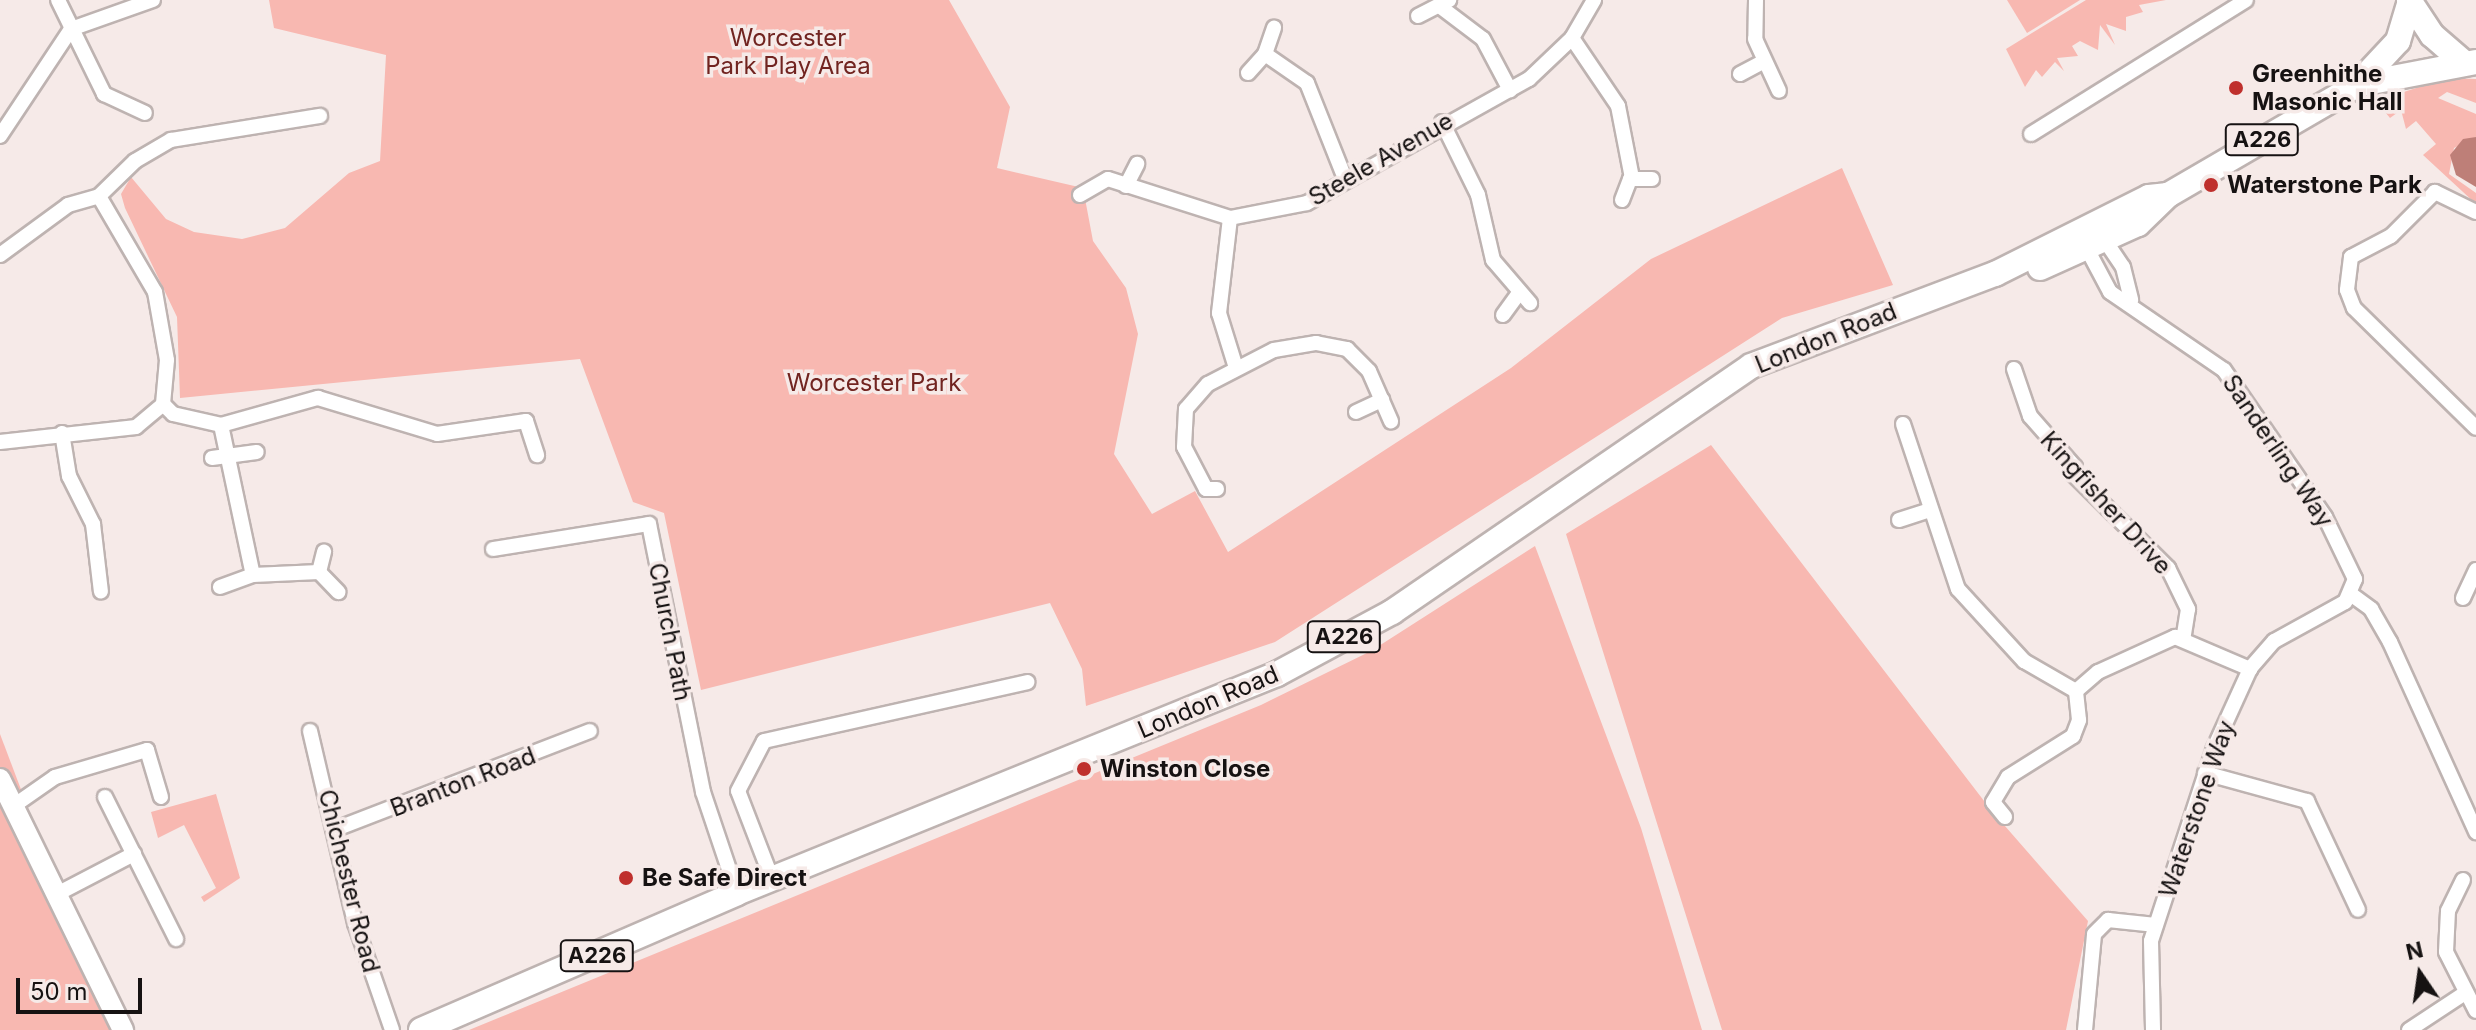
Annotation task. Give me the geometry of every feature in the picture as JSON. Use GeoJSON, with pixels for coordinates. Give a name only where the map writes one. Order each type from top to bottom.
{"type":"FeatureCollection","features":[{"type":"Feature","properties":{"kind":"main road"},"geometry":{"type":"LineString","coordinates":[[2410,1],[2468,61]]}},
{"type":"Feature","properties":{"kind":"main road","name":"London Road"},"geometry":{"type":"LineString","coordinates":[[421,1030],[737,893],[1277,674],[1392,612],[1751,366],[2093,240],[2357,85],[2398,41],[2410,1]]}},
{"type":"Feature","properties":{"kind":"main road","name":"London Road"},"geometry":{"type":"LineString","coordinates":[[2357,85],[2468,61]]}},
{"type":"Feature","properties":{"kind":"street"},"geometry":{"type":"LineString","coordinates":[[58,0],[104,94],[145,113]]}},
{"type":"Feature","properties":{"kind":"street"},"geometry":{"type":"LineString","coordinates":[[0,136],[71,29],[153,0]]}},
{"type":"Feature","properties":{"kind":"street","name":"Steele Avenue"},"geometry":{"type":"LineString","coordinates":[[1080,195],[1108,179],[1230,218],[1298,207],[1442,122],[1510,90],[1572,38],[1594,0]]}},
{"type":"Feature","properties":{"kind":"street"},"geometry":{"type":"LineString","coordinates":[[1756,0],[1754,33],[1779,91]]}},
{"type":"Feature","properties":{"kind":"street"},"geometry":{"type":"LineString","coordinates":[[2031,134],[2246,0]]}},
{"type":"Feature","properties":{"kind":"street"},"geometry":{"type":"LineString","coordinates":[[1418,16],[1445,4],[1483,39],[1510,90]]}},
{"type":"Feature","properties":{"kind":"street"},"geometry":{"type":"LineString","coordinates":[[1248,73],[1265,54],[1274,28]]}},
{"type":"Feature","properties":{"kind":"street"},"geometry":{"type":"LineString","coordinates":[[1572,38],[1618,106],[1632,178],[1622,200]]}},
{"type":"Feature","properties":{"kind":"street"},"geometry":{"type":"LineString","coordinates":[[1265,54],[1316,96],[1346,181]]}},
{"type":"Feature","properties":{"kind":"street"},"geometry":{"type":"LineString","coordinates":[[1740,74],[1764,61]]}},
{"type":"Feature","properties":{"kind":"street"},"geometry":{"type":"LineString","coordinates":[[0,255],[68,205],[99,196],[135,161],[171,140],[320,116]]}},
{"type":"Feature","properties":{"kind":"street"},"geometry":{"type":"LineString","coordinates":[[1442,122],[1478,195],[1491,255],[1524,298],[1503,315]]}},
{"type":"Feature","properties":{"kind":"street"},"geometry":{"type":"LineString","coordinates":[[1126,186],[1137,164]]}},
{"type":"Feature","properties":{"kind":"street"},"geometry":{"type":"LineString","coordinates":[[1632,178],[1652,179]]}},
{"type":"Feature","properties":{"kind":"street"},"geometry":{"type":"LineString","coordinates":[[2476,212],[2435,192],[2391,236],[2351,257],[2347,290],[2352,306],[2476,428]]}},
{"type":"Feature","properties":{"kind":"street"},"geometry":{"type":"LineString","coordinates":[[0,442],[136,427],[163,404],[167,360],[155,292],[99,196]]}},
{"type":"Feature","properties":{"kind":"street"},"geometry":{"type":"LineString","coordinates":[[1230,218],[1219,313],[1236,368]]}},
{"type":"Feature","properties":{"kind":"street"},"geometry":{"type":"LineString","coordinates":[[2093,240],[2131,300]]}},
{"type":"Feature","properties":{"kind":"street","name":"Sanderling Way"},"geometry":{"type":"LineString","coordinates":[[2093,240],[2110,292],[2131,300],[2224,370],[2332,528],[2353,567],[2352,595]]}},
{"type":"Feature","properties":{"kind":"street"},"geometry":{"type":"LineString","coordinates":[[1217,489],[1206,489],[1186,452],[1184,417],[1199,392],[1236,368],[1287,346],[1339,346],[1361,361],[1391,421]]}},
{"type":"Feature","properties":{"kind":"street","name":"Kingfisher Drive"},"geometry":{"type":"LineString","coordinates":[[2014,369],[2030,416],[2075,467],[2073,474],[2168,568],[2188,609],[2183,639]]}},
{"type":"Feature","properties":{"kind":"street"},"geometry":{"type":"LineString","coordinates":[[163,404],[173,414],[221,425],[318,398],[437,434],[526,421],[537,455]]}},
{"type":"Feature","properties":{"kind":"street"},"geometry":{"type":"LineString","coordinates":[[1356,412],[1382,400]]}},
{"type":"Feature","properties":{"kind":"street"},"geometry":{"type":"LineString","coordinates":[[1903,424],[1952,578],[1970,605],[2024,661],[2076,691]]}},
{"type":"Feature","properties":{"kind":"street"},"geometry":{"type":"LineString","coordinates":[[221,425],[219,457],[253,575]]}},
{"type":"Feature","properties":{"kind":"street"},"geometry":{"type":"LineString","coordinates":[[62,433],[69,476],[93,524],[101,592]]}},
{"type":"Feature","properties":{"kind":"street"},"geometry":{"type":"LineString","coordinates":[[219,457],[257,452]]}},
{"type":"Feature","properties":{"kind":"street"},"geometry":{"type":"LineString","coordinates":[[1899,520],[1930,510]]}},
{"type":"Feature","properties":{"kind":"street","name":"Church Path"},"geometry":{"type":"LineString","coordinates":[[493,549],[649,524],[703,792],[737,893]]}},
{"type":"Feature","properties":{"kind":"street"},"geometry":{"type":"LineString","coordinates":[[319,572],[324,552]]}},
{"type":"Feature","properties":{"kind":"street"},"geometry":{"type":"LineString","coordinates":[[2463,598],[2476,570]]}},
{"type":"Feature","properties":{"kind":"street"},"geometry":{"type":"LineString","coordinates":[[228,588],[253,575],[274,579],[319,572]]}},
{"type":"Feature","properties":{"kind":"street"},"geometry":{"type":"LineString","coordinates":[[319,572],[338,592]]}},
{"type":"Feature","properties":{"kind":"street"},"geometry":{"type":"LineString","coordinates":[[2352,595],[2370,608],[2392,645],[2476,832]]}},
{"type":"Feature","properties":{"kind":"street","name":"Waterstone Way"},"geometry":{"type":"LineString","coordinates":[[2153,1030],[2147,979],[2156,925],[2205,773],[2250,669],[2283,633],[2352,595]]}},
{"type":"Feature","properties":{"kind":"street"},"geometry":{"type":"LineString","coordinates":[[2076,691],[2139,651],[2183,639],[2250,669]]}},
{"type":"Feature","properties":{"kind":"street"},"geometry":{"type":"LineString","coordinates":[[772,879],[738,791],[764,741],[1027,682]]}},
{"type":"Feature","properties":{"kind":"street"},"geometry":{"type":"LineString","coordinates":[[2005,817],[1993,802],[2008,777],[2077,730],[2076,691]]}},
{"type":"Feature","properties":{"kind":"street","name":"Chichester Road"},"geometry":{"type":"LineString","coordinates":[[310,731],[336,829],[355,923],[392,1030]]}},
{"type":"Feature","properties":{"kind":"street","name":"Branton Road"},"geometry":{"type":"LineString","coordinates":[[336,829],[590,731]]}},
{"type":"Feature","properties":{"kind":"street"},"geometry":{"type":"LineString","coordinates":[[12,807],[55,777],[147,750],[161,797]]}},
{"type":"Feature","properties":{"kind":"street"},"geometry":{"type":"LineString","coordinates":[[2205,773],[2307,801],[2358,910]]}},
{"type":"Feature","properties":{"kind":"street"},"geometry":{"type":"LineString","coordinates":[[0,779],[123,1030]]}},
{"type":"Feature","properties":{"kind":"street"},"geometry":{"type":"LineString","coordinates":[[105,797],[176,939]]}},
{"type":"Feature","properties":{"kind":"street"},"geometry":{"type":"LineString","coordinates":[[57,894],[134,854]]}},
{"type":"Feature","properties":{"kind":"street"},"geometry":{"type":"LineString","coordinates":[[2463,880],[2444,937],[2462,995],[2476,1011]]}},
{"type":"Feature","properties":{"kind":"street"},"geometry":{"type":"LineString","coordinates":[[2085,1030],[2094,934],[2108,920],[2156,925]]}},
{"type":"Feature","properties":{"kind":"street"},"geometry":{"type":"LineString","coordinates":[[2409,1030],[2462,995]]}},
{"type":"Feature","properties":{"kind":"green space","name":"Worcester Park"},"geometry":{"type":"Polygon","coordinates":[[[269,0],[949,0],[1010,107],[997,168],[1083,188],[1093,241],[1126,288],[1138,334],[1114,454],[1152,514],[1195,491],[1228,552],[1511,368],[1651,259],[1842,168],[1893,285],[1782,318],[1275,642],[1086,706],[1082,669],[1050,603],[701,690],[664,513],[633,502],[580,359],[180,398],[177,317],[125,208],[121,194],[131,177],[166,219],[194,232],[242,239],[285,228],[349,173],[380,161],[386,55],[274,28],[269,0]]]}},
{"type":"Feature","properties":{"kind":"green space"},"geometry":{"type":"Polygon","coordinates":[[[2007,0],[2080,0],[2027,33],[2007,0]]]}},
{"type":"Feature","properties":{"kind":"green space"},"geometry":{"type":"Polygon","coordinates":[[[2086,0],[2166,0],[2139,5],[2143,12],[2126,17],[2126,31],[2106,24],[2115,45],[2100,25],[2098,50],[2080,41],[2072,46],[2078,56],[2057,58],[2064,71],[2055,62],[2042,77],[2036,70],[2025,87],[2006,49],[2086,0]]]}},
{"type":"Feature","properties":{"kind":"green space"},"geometry":{"type":"Polygon","coordinates":[[[2447,78],[2476,79],[2476,103],[2447,92],[2438,98],[2476,114],[2476,137],[2454,148],[2449,174],[2476,193],[2476,204],[2423,155],[2436,144],[2416,121],[2406,129],[2401,110],[2390,118],[2376,101],[2447,78]]]}},
{"type":"Feature","properties":{"kind":"green space"},"geometry":{"type":"Polygon","coordinates":[[[1711,445],[1991,810],[2088,921],[2066,1030],[1722,1030],[1566,534],[1711,445]]]}},
{"type":"Feature","properties":{"kind":"green space"},"geometry":{"type":"Polygon","coordinates":[[[1535,546],[1641,828],[1702,1030],[469,1030],[1261,705],[1371,651],[1535,546]]]}},
{"type":"Feature","properties":{"kind":"green space"},"geometry":{"type":"Polygon","coordinates":[[[0,734],[112,1030],[0,1030],[0,734]]]}},
{"type":"Feature","properties":{"kind":"green space"},"geometry":{"type":"Polygon","coordinates":[[[216,794],[240,878],[204,902],[201,897],[216,888],[184,825],[158,838],[151,812],[216,794]]]}},
{"type":"Feature","properties":{"kind":"shaded area"},"geometry":{"type":"Polygon","coordinates":[[[2476,137],[2476,187],[2456,175],[2450,155],[2463,139],[2476,137]]]}},
{"type":"Feature","properties":{"kind":"place","name":"Greenhithe Masonic Hall"},"geometry":{"type":"Point","coordinates":[2236,88]}},
{"type":"Feature","properties":{"kind":"place","name":"Waterstone Park"},"geometry":{"type":"Point","coordinates":[2211,185]}},
{"type":"Feature","properties":{"kind":"place","name":"Winston Close"},"geometry":{"type":"Point","coordinates":[1084,769]}},
{"type":"Feature","properties":{"kind":"place","name":"Be Safe Direct"},"geometry":{"type":"Point","coordinates":[626,878]}},
{"type":"Feature","properties":{"kind":"park label","name":"Worcester Park Play Area"},"geometry":{"type":"Point","coordinates":[788,52]}}]}
